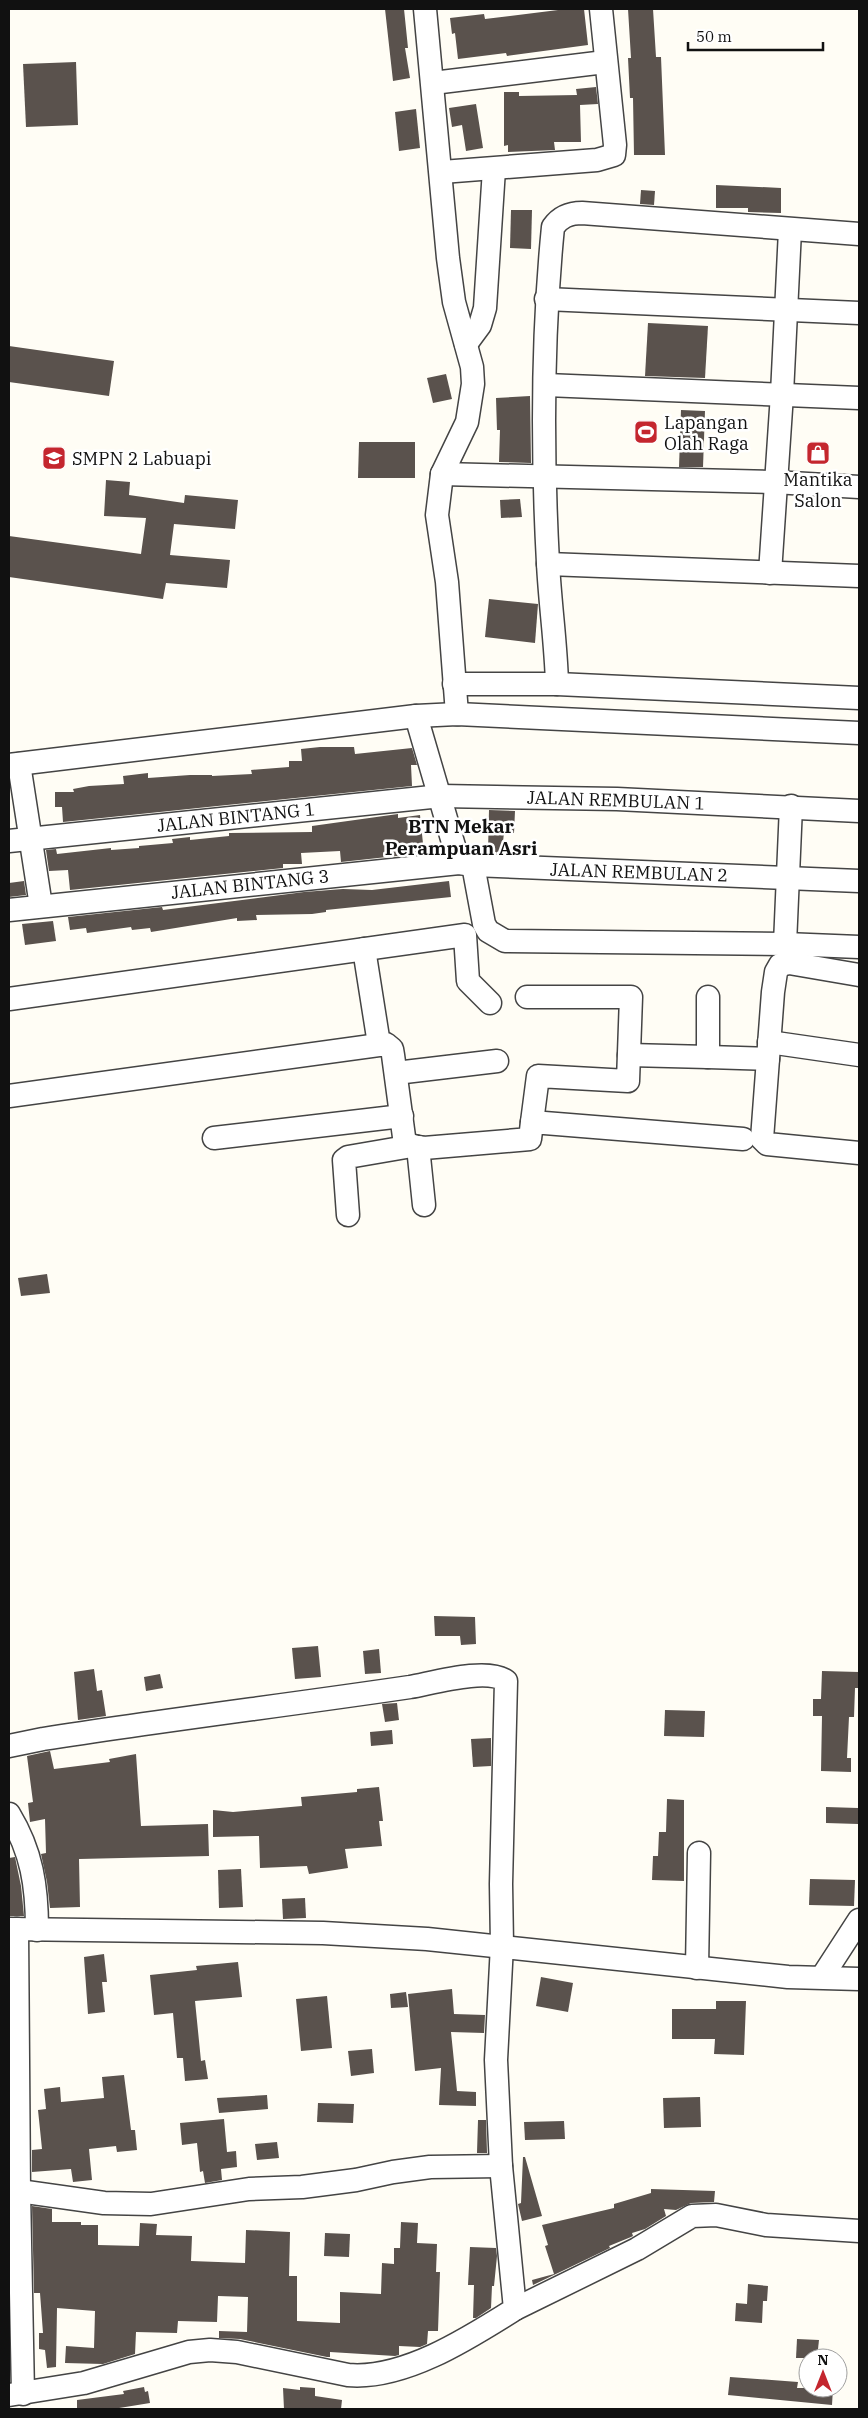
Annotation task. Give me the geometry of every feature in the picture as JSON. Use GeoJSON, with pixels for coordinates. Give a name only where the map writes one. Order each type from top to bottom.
{"type":"FeatureCollection","features":[{"type":"Feature","properties":{"kind":"street"},"geometry":{"type":"LineString","coordinates":[[425,9],[442,172],[448,258],[454,302],[472,367],[472,400],[467,422],[442,474],[437,515],[447,582],[457,714]]}},
{"type":"Feature","properties":{"kind":"street"},"geometry":{"type":"LineString","coordinates":[[442,172],[597,160],[614,155],[616,146],[600,9]]}},
{"type":"Feature","properties":{"kind":"street"},"geometry":{"type":"LineString","coordinates":[[432,83],[605,62]]}},
{"type":"Feature","properties":{"kind":"street"},"geometry":{"type":"LineString","coordinates":[[466,344],[480,325],[485,308],[494,169]]}},
{"type":"Feature","properties":{"kind":"street"},"geometry":{"type":"LineString","coordinates":[[557,684],[544,477],[546,299],[553,227],[559,219],[574,213],[859,234]]}},
{"type":"Feature","properties":{"kind":"street"},"geometry":{"type":"LineString","coordinates":[[770,573],[774,482],[782,394],[790,230]]}},
{"type":"Feature","properties":{"kind":"street"},"geometry":{"type":"LineString","coordinates":[[546,299],[859,313]]}},
{"type":"Feature","properties":{"kind":"street"},"geometry":{"type":"LineString","coordinates":[[546,385],[859,398]]}},
{"type":"Feature","properties":{"kind":"street"},"geometry":{"type":"LineString","coordinates":[[442,474],[774,482],[859,487]]}},
{"type":"Feature","properties":{"kind":"street"},"geometry":{"type":"LineString","coordinates":[[548,564],[859,576]]}},
{"type":"Feature","properties":{"kind":"street"},"geometry":{"type":"LineString","coordinates":[[454,684],[557,684],[859,698]]}},
{"type":"Feature","properties":{"kind":"street"},"geometry":{"type":"LineString","coordinates":[[41,906],[31,839],[14,764],[416,716],[457,714],[859,733]]}},
{"type":"Feature","properties":{"kind":"street"},"geometry":{"type":"LineString","coordinates":[[416,716],[440,796],[466,864],[484,924],[488,931],[505,941],[785,944],[859,947]]}},
{"type":"Feature","properties":{"kind":"street","name":"JALAN REMBULAN 1"},"geometry":{"type":"LineString","coordinates":[[440,796],[617,799],[859,810]]}},
{"type":"Feature","properties":{"kind":"street","name":"JALAN BINTANG 1"},"geometry":{"type":"LineString","coordinates":[[9,841],[440,796]]}},
{"type":"Feature","properties":{"kind":"street"},"geometry":{"type":"LineString","coordinates":[[785,944],[791,806]]}},
{"type":"Feature","properties":{"kind":"street","name":"JALAN REMBULAN 2"},"geometry":{"type":"LineString","coordinates":[[466,864],[859,881]]}},
{"type":"Feature","properties":{"kind":"street","name":"JALAN BINTANG 3"},"geometry":{"type":"LineString","coordinates":[[9,910],[466,864]]}},
{"type":"Feature","properties":{"kind":"street"},"geometry":{"type":"LineString","coordinates":[[9,999],[465,935],[468,981],[490,1003]]}},
{"type":"Feature","properties":{"kind":"street"},"geometry":{"type":"LineString","coordinates":[[364,949],[379,1044]]}},
{"type":"Feature","properties":{"kind":"street"},"geometry":{"type":"LineString","coordinates":[[859,975],[789,963],[780,965],[776,972],[762,1139],[766,1144],[859,1153]]}},
{"type":"Feature","properties":{"kind":"street"},"geometry":{"type":"LineString","coordinates":[[348,1215],[344,1160],[348,1157],[415,1147],[530,1139],[538,1076],[628,1081],[631,997],[527,997]]}},
{"type":"Feature","properties":{"kind":"street"},"geometry":{"type":"LineString","coordinates":[[708,997],[708,1057]]}},
{"type":"Feature","properties":{"kind":"street"},"geometry":{"type":"LineString","coordinates":[[9,1096],[386,1044],[392,1049],[406,1142],[415,1147]]}},
{"type":"Feature","properties":{"kind":"street"},"geometry":{"type":"LineString","coordinates":[[629,1056],[708,1057],[768,1051],[859,1055]]}},
{"type":"Feature","properties":{"kind":"street"},"geometry":{"type":"LineString","coordinates":[[396,1073],[497,1061]]}},
{"type":"Feature","properties":{"kind":"street"},"geometry":{"type":"LineString","coordinates":[[214,1138],[402,1116]]}},
{"type":"Feature","properties":{"kind":"street"},"geometry":{"type":"LineString","coordinates":[[532,1122],[743,1139]]}},
{"type":"Feature","properties":{"kind":"street"},"geometry":{"type":"LineString","coordinates":[[415,1147],[424,1205]]}},
{"type":"Feature","properties":{"kind":"street"},"geometry":{"type":"LineString","coordinates":[[9,1746],[43,1738],[359,1694],[466,1677],[500,1676],[506,1681],[502,1781],[502,1945],[496,2060],[501,2166],[515,2309]]}},
{"type":"Feature","properties":{"kind":"street"},"geometry":{"type":"LineString","coordinates":[[9,1814],[23,1839],[30,1858],[35,1885],[21,1929],[19,2191],[15,2296],[16,2394],[84,2383],[189,2352],[210,2350],[237,2352],[348,2374],[366,2376],[380,2374],[403,2369],[420,2361],[489,2325],[515,2309],[637,2249],[692,2216],[716,2215],[766,2224],[859,2231]]}},
{"type":"Feature","properties":{"kind":"street"},"geometry":{"type":"LineString","coordinates":[[697,1968],[699,1854]]}},
{"type":"Feature","properties":{"kind":"street"},"geometry":{"type":"LineString","coordinates":[[822,1978],[859,1919]]}},
{"type":"Feature","properties":{"kind":"street"},"geometry":{"type":"LineString","coordinates":[[21,1929],[112,1929],[322,1934],[502,1945],[788,1977],[859,1979]]}},
{"type":"Feature","properties":{"kind":"street"},"geometry":{"type":"LineString","coordinates":[[19,2191],[104,2203],[151,2204],[231,2191],[302,2187],[356,2180],[430,2167],[501,2166]]}},
{"type":"Feature","properties":{"kind":"building"},"geometry":{"type":"Polygon","coordinates":[[[385,9],[404,9],[408,48],[405,48],[410,78],[393,81],[385,9]]]}},
{"type":"Feature","properties":{"kind":"building"},"geometry":{"type":"Polygon","coordinates":[[[584,9],[588,45],[507,56],[506,53],[458,59],[455,33],[452,34],[450,18],[484,14],[485,19],[558,10],[584,9]]]}},
{"type":"Feature","properties":{"kind":"building"},"geometry":{"type":"Polygon","coordinates":[[[628,9],[653,9],[656,57],[661,57],[665,155],[634,155],[633,98],[630,98],[628,58],[631,58],[628,9]]]}},
{"type":"Feature","properties":{"kind":"building"},"geometry":{"type":"Polygon","coordinates":[[[76,62],[78,125],[26,127],[23,64],[76,62]]]}},
{"type":"Feature","properties":{"kind":"building"},"geometry":{"type":"Polygon","coordinates":[[[596,87],[598,104],[580,105],[581,142],[554,142],[555,150],[508,152],[508,145],[504,146],[504,92],[519,92],[519,96],[577,95],[576,89],[596,87]]]}},
{"type":"Feature","properties":{"kind":"building"},"geometry":{"type":"Polygon","coordinates":[[[476,104],[483,148],[466,151],[462,125],[452,127],[449,108],[476,104]]]}},
{"type":"Feature","properties":{"kind":"building"},"geometry":{"type":"Polygon","coordinates":[[[416,109],[420,148],[399,151],[395,112],[416,109]]]}},
{"type":"Feature","properties":{"kind":"building"},"geometry":{"type":"Polygon","coordinates":[[[716,185],[781,188],[781,213],[748,212],[748,208],[716,208],[716,185]]]}},
{"type":"Feature","properties":{"kind":"building"},"geometry":{"type":"Polygon","coordinates":[[[641,190],[655,191],[654,205],[640,204],[641,190]]]}},
{"type":"Feature","properties":{"kind":"building"},"geometry":{"type":"Polygon","coordinates":[[[511,210],[532,210],[531,249],[510,248],[511,210]]]}},
{"type":"Feature","properties":{"kind":"building"},"geometry":{"type":"Polygon","coordinates":[[[648,323],[708,326],[705,378],[645,376],[648,323]]]}},
{"type":"Feature","properties":{"kind":"building"},"geometry":{"type":"Polygon","coordinates":[[[9,346],[114,361],[109,396],[9,382],[9,346]]]}},
{"type":"Feature","properties":{"kind":"building"},"geometry":{"type":"Polygon","coordinates":[[[446,374],[452,399],[433,403],[427,378],[446,374]]]}},
{"type":"Feature","properties":{"kind":"building"},"geometry":{"type":"Polygon","coordinates":[[[530,396],[531,463],[499,462],[500,430],[497,430],[496,398],[530,396]]]}},
{"type":"Feature","properties":{"kind":"building"},"geometry":{"type":"Polygon","coordinates":[[[681,410],[705,411],[703,467],[679,467],[681,410]]]}},
{"type":"Feature","properties":{"kind":"building"},"geometry":{"type":"Polygon","coordinates":[[[359,442],[415,442],[415,478],[358,478],[359,442]]]}},
{"type":"Feature","properties":{"kind":"building"},"geometry":{"type":"Polygon","coordinates":[[[106,480],[130,482],[129,495],[184,503],[185,495],[238,500],[235,529],[174,524],[170,555],[230,560],[227,588],[166,583],[163,599],[9,577],[9,536],[141,554],[146,518],[104,516],[106,480]]]}},
{"type":"Feature","properties":{"kind":"building"},"geometry":{"type":"Polygon","coordinates":[[[520,499],[522,517],[501,518],[500,500],[520,499]]]}},
{"type":"Feature","properties":{"kind":"building"},"geometry":{"type":"Polygon","coordinates":[[[489,599],[538,604],[535,643],[485,637],[489,599]]]}},
{"type":"Feature","properties":{"kind":"building"},"geometry":{"type":"Polygon","coordinates":[[[354,747],[355,754],[412,748],[417,765],[411,765],[412,786],[63,822],[62,807],[55,807],[55,792],[74,792],[73,789],[89,786],[124,784],[123,776],[148,773],[148,778],[252,774],[251,770],[289,767],[289,761],[302,761],[301,749],[354,747]]]}},
{"type":"Feature","properties":{"kind":"building"},"geometry":{"type":"Polygon","coordinates":[[[489,810],[515,811],[514,833],[504,832],[502,853],[488,852],[489,810]]]}},
{"type":"Feature","properties":{"kind":"building"},"geometry":{"type":"Polygon","coordinates":[[[398,814],[398,818],[420,815],[424,853],[341,862],[340,851],[301,853],[302,864],[283,864],[283,868],[70,890],[68,870],[49,871],[46,850],[56,849],[57,854],[111,848],[111,850],[139,848],[139,846],[173,843],[172,839],[190,837],[190,840],[229,836],[229,833],[312,832],[312,826],[398,814]]]}},
{"type":"Feature","properties":{"kind":"building"},"geometry":{"type":"Polygon","coordinates":[[[24,881],[26,895],[9,897],[9,883],[24,881]]]}},
{"type":"Feature","properties":{"kind":"building"},"geometry":{"type":"Polygon","coordinates":[[[449,881],[451,897],[326,910],[326,912],[312,914],[256,915],[257,920],[237,921],[237,918],[151,932],[150,928],[132,930],[131,927],[87,933],[86,928],[70,930],[68,917],[162,907],[163,910],[304,892],[343,889],[372,890],[449,881]]]}},
{"type":"Feature","properties":{"kind":"building"},"geometry":{"type":"Polygon","coordinates":[[[53,921],[56,941],[25,945],[22,924],[53,921]]]}},
{"type":"Feature","properties":{"kind":"building"},"geometry":{"type":"Polygon","coordinates":[[[47,1274],[50,1293],[21,1296],[18,1278],[47,1274]]]}},
{"type":"Feature","properties":{"kind":"building"},"geometry":{"type":"Polygon","coordinates":[[[434,1616],[475,1617],[476,1644],[461,1645],[460,1636],[435,1636],[434,1616]]]}},
{"type":"Feature","properties":{"kind":"building"},"geometry":{"type":"Polygon","coordinates":[[[318,1646],[321,1677],[295,1679],[292,1648],[318,1646]]]}},
{"type":"Feature","properties":{"kind":"building"},"geometry":{"type":"Polygon","coordinates":[[[379,1649],[381,1673],[365,1674],[363,1651],[379,1649]]]}},
{"type":"Feature","properties":{"kind":"building"},"geometry":{"type":"Polygon","coordinates":[[[94,1669],[97,1691],[102,1690],[106,1716],[78,1720],[74,1672],[94,1669]]]}},
{"type":"Feature","properties":{"kind":"building"},"geometry":{"type":"Polygon","coordinates":[[[822,1671],[859,1672],[859,1688],[855,1688],[854,1717],[849,1717],[847,1758],[851,1758],[851,1772],[821,1771],[822,1716],[813,1716],[813,1699],[821,1699],[822,1671]]]}},
{"type":"Feature","properties":{"kind":"building"},"geometry":{"type":"Polygon","coordinates":[[[160,1674],[163,1688],[146,1691],[144,1677],[160,1674]]]}},
{"type":"Feature","properties":{"kind":"building"},"geometry":{"type":"Polygon","coordinates":[[[397,1703],[399,1720],[385,1722],[382,1704],[397,1703]]]}},
{"type":"Feature","properties":{"kind":"building"},"geometry":{"type":"Polygon","coordinates":[[[665,1710],[705,1711],[704,1737],[664,1736],[665,1710]]]}},
{"type":"Feature","properties":{"kind":"building"},"geometry":{"type":"Polygon","coordinates":[[[392,1730],[393,1744],[371,1746],[370,1732],[392,1730]]]}},
{"type":"Feature","properties":{"kind":"building"},"geometry":{"type":"Polygon","coordinates":[[[491,1738],[491,1766],[473,1767],[471,1739],[491,1738]]]}},
{"type":"Feature","properties":{"kind":"building"},"geometry":{"type":"Polygon","coordinates":[[[50,1751],[54,1769],[110,1762],[109,1759],[136,1754],[141,1826],[208,1824],[209,1856],[79,1859],[80,1907],[50,1908],[41,1854],[46,1853],[45,1819],[30,1822],[28,1803],[33,1802],[27,1756],[50,1751]]]}},
{"type":"Feature","properties":{"kind":"building"},"geometry":{"type":"Polygon","coordinates":[[[379,1787],[383,1821],[379,1821],[382,1846],[345,1849],[348,1868],[309,1874],[307,1866],[260,1868],[259,1836],[213,1837],[213,1810],[233,1812],[302,1806],[301,1797],[357,1792],[357,1789],[379,1787]]]}},
{"type":"Feature","properties":{"kind":"building"},"geometry":{"type":"Polygon","coordinates":[[[667,1799],[684,1800],[684,1881],[652,1880],[653,1856],[658,1856],[659,1832],[666,1832],[667,1799]]]}},
{"type":"Feature","properties":{"kind":"building"},"geometry":{"type":"Polygon","coordinates":[[[826,1807],[858,1808],[858,1824],[826,1823],[826,1807]]]}},
{"type":"Feature","properties":{"kind":"building"},"geometry":{"type":"Polygon","coordinates":[[[15,1857],[21,1886],[24,1916],[9,1916],[9,1858],[15,1857]]]}},
{"type":"Feature","properties":{"kind":"building"},"geometry":{"type":"Polygon","coordinates":[[[241,1869],[243,1907],[219,1908],[218,1870],[241,1869]]]}},
{"type":"Feature","properties":{"kind":"building"},"geometry":{"type":"Polygon","coordinates":[[[810,1879],[855,1880],[854,1906],[809,1905],[810,1879]]]}},
{"type":"Feature","properties":{"kind":"building"},"geometry":{"type":"Polygon","coordinates":[[[305,1898],[306,1918],[283,1919],[282,1899],[305,1898]]]}},
{"type":"Feature","properties":{"kind":"building"},"geometry":{"type":"Polygon","coordinates":[[[104,1954],[107,1982],[102,1982],[105,2012],[88,2014],[84,1957],[104,1954]]]}},
{"type":"Feature","properties":{"kind":"building"},"geometry":{"type":"Polygon","coordinates":[[[238,1962],[242,1997],[195,2001],[201,2061],[205,2060],[208,2079],[185,2081],[183,2058],[177,2058],[173,2013],[154,2015],[150,1975],[197,1970],[196,1966],[238,1962]]]}},
{"type":"Feature","properties":{"kind":"building"},"geometry":{"type":"Polygon","coordinates":[[[541,1977],[573,1983],[568,2012],[536,2006],[541,1977]]]}},
{"type":"Feature","properties":{"kind":"building"},"geometry":{"type":"Polygon","coordinates":[[[452,1989],[454,2014],[485,2015],[484,2033],[451,2032],[457,2091],[476,2092],[476,2106],[439,2105],[441,2068],[415,2071],[408,1994],[452,1989]]]}},
{"type":"Feature","properties":{"kind":"building"},"geometry":{"type":"Polygon","coordinates":[[[406,1992],[408,2007],[391,2008],[390,1994],[406,1992]]]}},
{"type":"Feature","properties":{"kind":"building"},"geometry":{"type":"Polygon","coordinates":[[[327,1996],[332,2048],[301,2051],[296,1999],[327,1996]]]}},
{"type":"Feature","properties":{"kind":"building"},"geometry":{"type":"Polygon","coordinates":[[[716,2001],[746,2001],[744,2055],[714,2054],[715,2039],[672,2039],[672,2009],[716,2009],[716,2001]]]}},
{"type":"Feature","properties":{"kind":"building"},"geometry":{"type":"Polygon","coordinates":[[[372,2049],[374,2073],[351,2076],[348,2051],[372,2049]]]}},
{"type":"Feature","properties":{"kind":"building"},"geometry":{"type":"Polygon","coordinates":[[[124,2075],[131,2130],[135,2130],[137,2150],[117,2152],[116,2146],[89,2149],[92,2180],[73,2182],[71,2169],[32,2172],[32,2150],[42,2149],[38,2110],[46,2109],[44,2089],[60,2087],[61,2102],[104,2098],[102,2077],[124,2075]]]}},
{"type":"Feature","properties":{"kind":"building"},"geometry":{"type":"Polygon","coordinates":[[[267,2095],[268,2109],[219,2113],[217,2098],[267,2095]]]}},
{"type":"Feature","properties":{"kind":"building"},"geometry":{"type":"Polygon","coordinates":[[[700,2097],[701,2127],[664,2128],[663,2098],[700,2097]]]}},
{"type":"Feature","properties":{"kind":"building"},"geometry":{"type":"Polygon","coordinates":[[[318,2103],[354,2104],[353,2123],[317,2122],[318,2103]]]}},
{"type":"Feature","properties":{"kind":"building"},"geometry":{"type":"Polygon","coordinates":[[[224,2119],[227,2152],[236,2151],[237,2167],[221,2169],[222,2180],[205,2183],[203,2171],[200,2172],[197,2143],[182,2145],[180,2123],[224,2119]]]}},
{"type":"Feature","properties":{"kind":"building"},"geometry":{"type":"Polygon","coordinates":[[[478,2120],[486,2120],[487,2153],[477,2153],[478,2120]]]}},
{"type":"Feature","properties":{"kind":"building"},"geometry":{"type":"Polygon","coordinates":[[[564,2121],[565,2139],[525,2140],[524,2122],[564,2121]]]}},
{"type":"Feature","properties":{"kind":"building"},"geometry":{"type":"Polygon","coordinates":[[[277,2142],[279,2158],[257,2160],[255,2144],[277,2142]]]}},
{"type":"Feature","properties":{"kind":"building"},"geometry":{"type":"Polygon","coordinates":[[[523,2157],[525,2157],[542,2216],[522,2221],[518,2204],[521,2203],[523,2157]]]}},
{"type":"Feature","properties":{"kind":"building"},"geometry":{"type":"Polygon","coordinates":[[[651,2189],[715,2191],[714,2202],[691,2203],[676,2210],[664,2209],[666,2216],[645,2229],[632,2233],[633,2236],[609,2246],[610,2248],[533,2285],[532,2280],[554,2274],[545,2246],[548,2245],[542,2225],[614,2208],[614,2204],[651,2193],[651,2189]]]}},
{"type":"Feature","properties":{"kind":"building"},"geometry":{"type":"Polygon","coordinates":[[[32,2206],[52,2209],[52,2222],[81,2222],[81,2225],[98,2225],[98,2245],[139,2246],[140,2223],[157,2224],[156,2235],[192,2236],[191,2261],[245,2263],[246,2230],[290,2232],[289,2276],[297,2276],[297,2321],[340,2323],[340,2292],[381,2294],[382,2263],[394,2264],[394,2248],[400,2248],[401,2222],[418,2223],[417,2243],[437,2244],[436,2272],[440,2272],[438,2331],[428,2331],[427,2344],[420,2347],[399,2346],[399,2355],[395,2356],[330,2352],[330,2357],[327,2357],[240,2339],[219,2338],[219,2331],[247,2332],[248,2297],[218,2296],[217,2322],[178,2321],[177,2333],[136,2332],[135,2354],[103,2364],[65,2363],[66,2346],[94,2348],[95,2311],[57,2308],[56,2367],[47,2368],[45,2350],[39,2349],[39,2333],[43,2333],[40,2293],[34,2293],[32,2206]]]}},
{"type":"Feature","properties":{"kind":"building"},"geometry":{"type":"Polygon","coordinates":[[[325,2233],[350,2234],[349,2257],[324,2256],[325,2233]]]}},
{"type":"Feature","properties":{"kind":"building"},"geometry":{"type":"Polygon","coordinates":[[[470,2247],[496,2248],[497,2256],[494,2286],[492,2286],[491,2308],[476,2318],[473,2318],[474,2285],[468,2285],[470,2247]]]}},
{"type":"Feature","properties":{"kind":"building"},"geometry":{"type":"Polygon","coordinates":[[[748,2284],[768,2286],[767,2301],[763,2301],[762,2323],[735,2321],[736,2303],[747,2304],[748,2284]]]}},
{"type":"Feature","properties":{"kind":"building"},"geometry":{"type":"Polygon","coordinates":[[[797,2339],[819,2340],[818,2348],[798,2348],[798,2358],[796,2358],[797,2339]]]}},
{"type":"Feature","properties":{"kind":"building"},"geometry":{"type":"Polygon","coordinates":[[[730,2377],[798,2382],[798,2398],[832,2398],[832,2405],[728,2395],[730,2377]]]}},
{"type":"Feature","properties":{"kind":"building"},"geometry":{"type":"Polygon","coordinates":[[[144,2387],[145,2392],[148,2391],[150,2403],[113,2409],[77,2409],[77,2400],[124,2394],[123,2391],[144,2387]]]}},
{"type":"Feature","properties":{"kind":"building"},"geometry":{"type":"Polygon","coordinates":[[[300,2387],[315,2388],[315,2396],[342,2400],[341,2409],[284,2409],[283,2388],[300,2390],[300,2387]]]}},
{"type":"Feature","properties":{"kind":"place","name":"Lapangan Olah Raga"},"geometry":{"type":"Point","coordinates":[646,432]}},
{"type":"Feature","properties":{"kind":"place","name":"Mantika Salon"},"geometry":{"type":"Point","coordinates":[818,453]}},
{"type":"Feature","properties":{"kind":"place","name":"SMPN 2 Labuapi"},"geometry":{"type":"Point","coordinates":[54,458]}},
{"type":"Feature","properties":{"kind":"district","name":"BTN Mekar Perampuan Asri"},"geometry":{"type":"Point","coordinates":[461,837]}}]}
